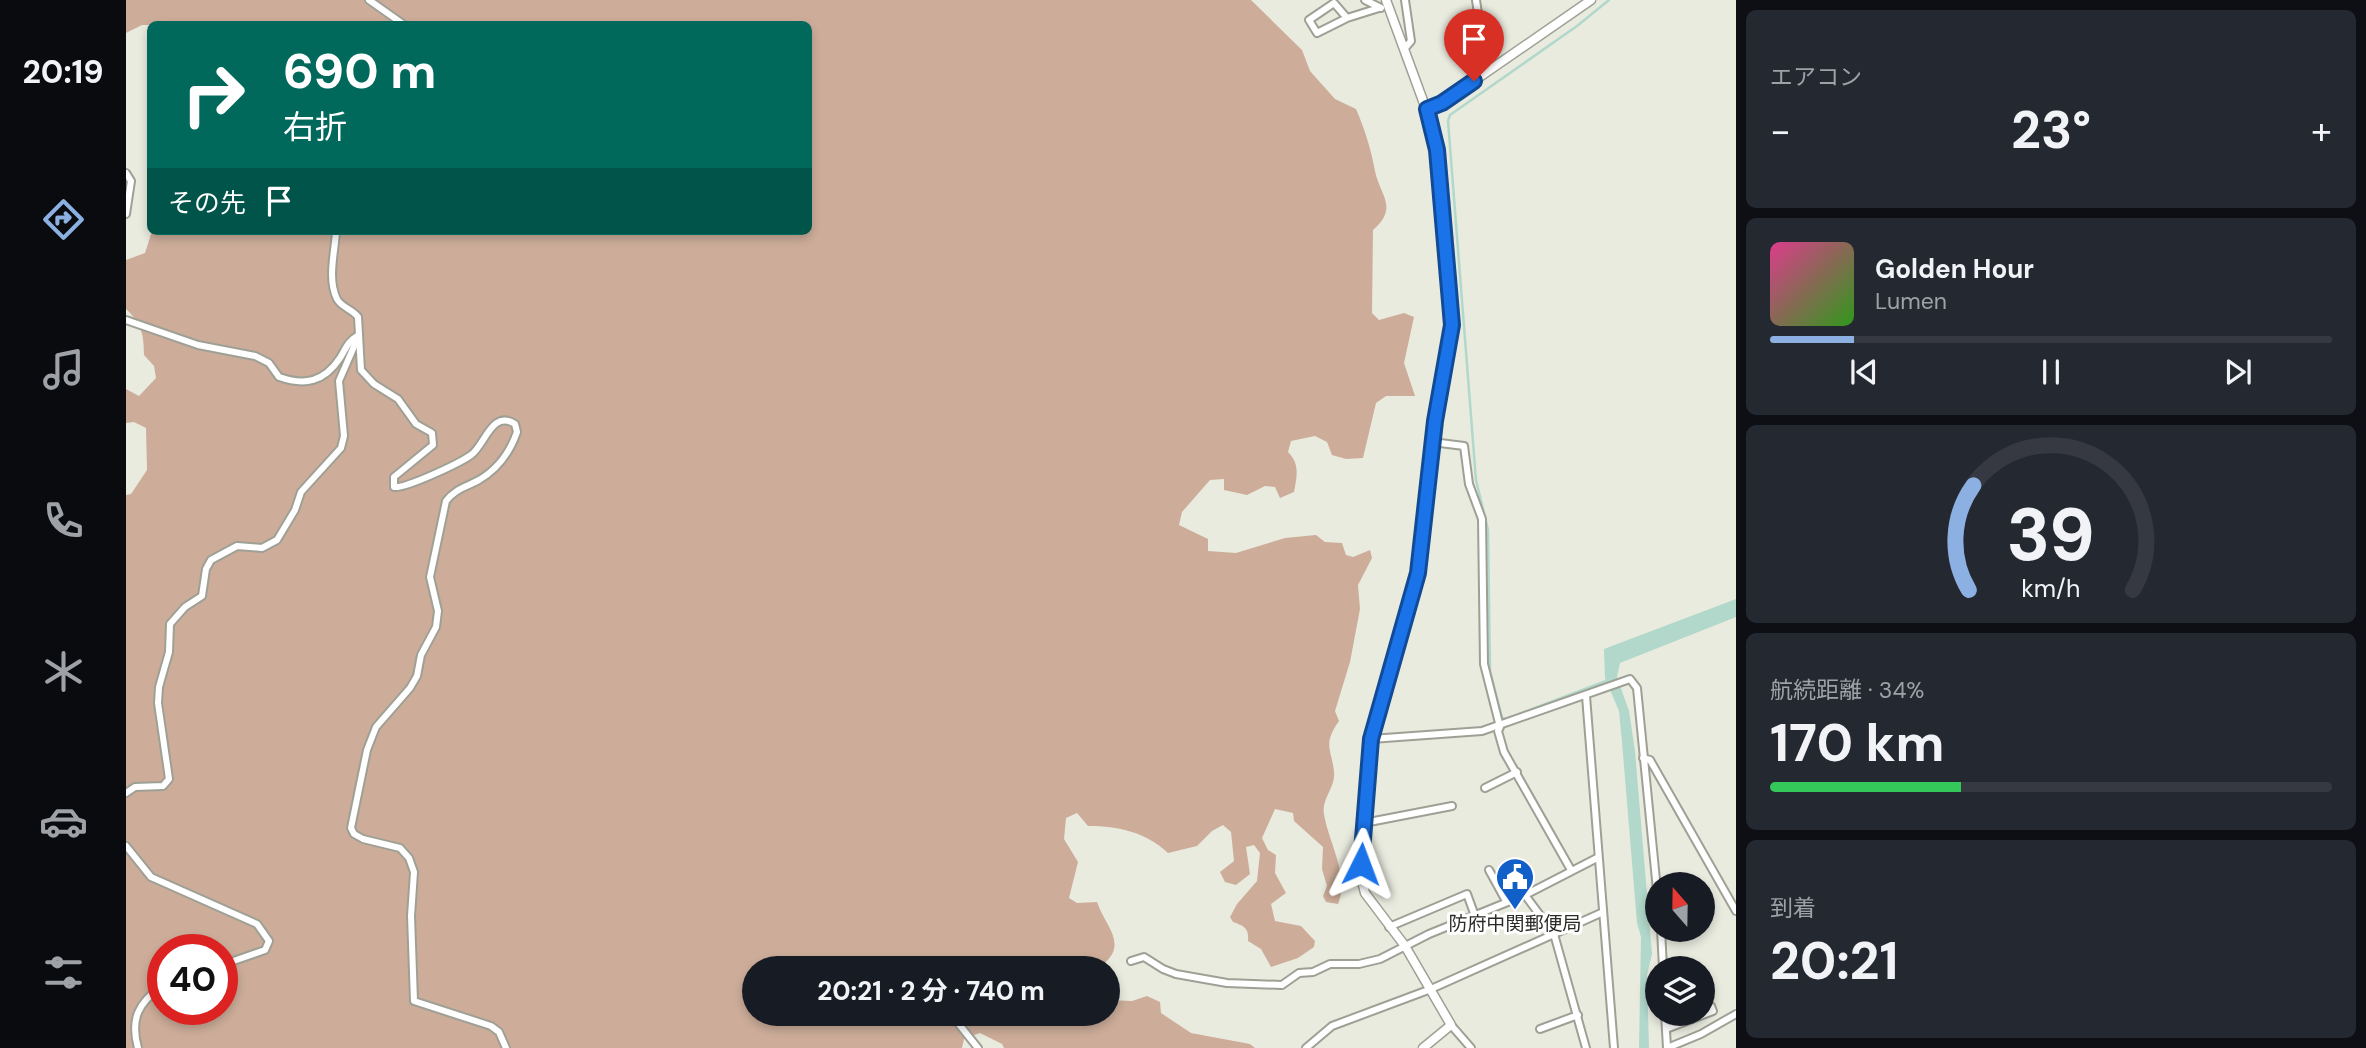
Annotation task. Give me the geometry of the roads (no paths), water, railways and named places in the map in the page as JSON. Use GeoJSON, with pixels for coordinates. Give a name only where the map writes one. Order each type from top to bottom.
{"type":"FeatureCollection","features":[{"type":"Feature","properties":{"kind":"street"},"geometry":{"type":"LineString","coordinates":[[369,0],[399,21]]}},
{"type":"Feature","properties":{"kind":"street"},"geometry":{"type":"LineString","coordinates":[[1365,0],[1378,8]]}},
{"type":"Feature","properties":{"kind":"street"},"geometry":{"type":"LineString","coordinates":[[1405,0],[1411,41],[1405,48]]}},
{"type":"Feature","properties":{"kind":"street"},"geometry":{"type":"LineString","coordinates":[[1476,0],[1484,54],[1490,70]]}},
{"type":"Feature","properties":{"kind":"street"},"geometry":{"type":"LineString","coordinates":[[1427,109],[1442,103],[1591,0]]}},
{"type":"Feature","properties":{"kind":"street"},"geometry":{"type":"LineString","coordinates":[[1347,18],[1334,3],[1309,20],[1317,33],[1347,18],[1388,4],[1427,109],[1437,150],[1452,325],[1432,442],[1418,573],[1371,739],[1361,864],[1365,893],[1405,946],[1451,1025],[1471,1048]]}},
{"type":"Feature","properties":{"kind":"street"},"geometry":{"type":"LineString","coordinates":[[126,173],[131,180],[126,214]]}},
{"type":"Feature","properties":{"kind":"street"},"geometry":{"type":"LineString","coordinates":[[336,235],[332,266],[335,293],[341,305],[358,317],[358,359],[366,379],[398,399],[409,418],[432,433],[434,439],[433,445],[394,477],[394,487],[408,485],[470,455],[500,421],[509,420],[515,424],[517,432],[499,465],[481,479],[454,491],[446,501],[430,577],[438,611],[436,626],[421,655],[417,676],[410,688],[376,727],[367,750],[352,818],[354,834],[400,848],[409,858],[414,872],[411,916],[414,1001],[491,1026],[499,1032],[506,1048]]}},
{"type":"Feature","properties":{"kind":"street"},"geometry":{"type":"LineString","coordinates":[[126,320],[198,345],[255,356],[269,363],[279,377],[308,383],[316,381],[333,367],[350,340],[359,334]]}},
{"type":"Feature","properties":{"kind":"street"},"geometry":{"type":"LineString","coordinates":[[126,793],[135,787],[163,786],[169,779],[158,703],[159,687],[169,652],[170,624],[185,607],[202,596],[206,569],[211,560],[237,546],[262,548],[277,540],[290,520],[301,492],[341,448],[344,436],[339,381],[359,334]]}},
{"type":"Feature","properties":{"kind":"street"},"geometry":{"type":"LineString","coordinates":[[1432,442],[1464,446],[1469,484],[1482,519],[1484,664],[1500,727],[1498,731],[1504,752],[1570,870]]}},
{"type":"Feature","properties":{"kind":"street"},"geometry":{"type":"LineString","coordinates":[[1371,739],[1469,733],[1500,727],[1630,679],[1637,688],[1655,872]]}},
{"type":"Feature","properties":{"kind":"street"},"geometry":{"type":"LineString","coordinates":[[1586,696],[1601,913],[1614,1048]]}},
{"type":"Feature","properties":{"kind":"street"},"geometry":{"type":"LineString","coordinates":[[1643,758],[1650,760],[1736,911]]}},
{"type":"Feature","properties":{"kind":"street"},"geometry":{"type":"LineString","coordinates":[[1485,788],[1517,772]]}},
{"type":"Feature","properties":{"kind":"street"},"geometry":{"type":"LineString","coordinates":[[1364,822],[1452,806]]}},
{"type":"Feature","properties":{"kind":"street"},"geometry":{"type":"LineString","coordinates":[[126,846],[131,856],[151,877],[257,925],[267,934],[269,941],[265,950],[238,959]]}},
{"type":"Feature","properties":{"kind":"street"},"geometry":{"type":"LineString","coordinates":[[1131,961],[1144,957],[1163,970],[1176,974],[1227,983],[1276,986],[1299,973],[1312,972],[1335,962],[1367,964],[1506,901],[1525,895],[1597,858]]}},
{"type":"Feature","properties":{"kind":"street"},"geometry":{"type":"LineString","coordinates":[[1489,870],[1506,901]]}},
{"type":"Feature","properties":{"kind":"street"},"geometry":{"type":"LineString","coordinates":[[1389,927],[1467,894],[1475,916]]}},
{"type":"Feature","properties":{"kind":"street"},"geometry":{"type":"LineString","coordinates":[[1525,895],[1553,934],[1586,1048]]}},
{"type":"Feature","properties":{"kind":"street"},"geometry":{"type":"LineString","coordinates":[[1306,1048],[1332,1026],[1431,989],[1601,913]]}},
{"type":"Feature","properties":{"kind":"street"},"geometry":{"type":"LineString","coordinates":[[138,1048],[133,1030],[135,1014],[147,1002]]}},
{"type":"Feature","properties":{"kind":"street"},"geometry":{"type":"LineString","coordinates":[[1666,1026],[1667,1048],[1736,1014]]}},
{"type":"Feature","properties":{"kind":"street"},"geometry":{"type":"LineString","coordinates":[[1539,1029],[1578,1015]]}},
{"type":"Feature","properties":{"kind":"street"},"geometry":{"type":"LineString","coordinates":[[1423,1048],[1451,1025]]}},
{"type":"Feature","properties":{"kind":"street"},"geometry":{"type":"LineString","coordinates":[[960,1026],[978,1048]]}},
{"type":"Feature","properties":{"kind":"street"},"geometry":{"type":"LineString","coordinates":[[1666,1029],[1674,1026]]}},
{"type":"Feature","properties":{"kind":"water"},"geometry":{"type":"Polygon","coordinates":[[[1736,599],[1736,617],[1620,663],[1617,677],[1629,711],[1635,751],[1645,872],[1645,942],[1651,942],[1652,954],[1645,956],[1645,1026],[1648,1026],[1649,1048],[1639,1048],[1641,937],[1637,923],[1619,711],[1605,678],[1604,649],[1736,599]]]}},
{"type":"Feature","properties":{"kind":"waterway"},"geometry":{"type":"LineString","coordinates":[[1606,681],[1506,719],[1502,718],[1490,671],[1488,530],[1476,480],[1448,121],[1450,115],[1577,26],[1609,0]]}},
{"type":"Feature","properties":{"kind":"place","name":"防府中関郵便局"},"geometry":{"type":"Point","coordinates":[1515,911]}}]}
